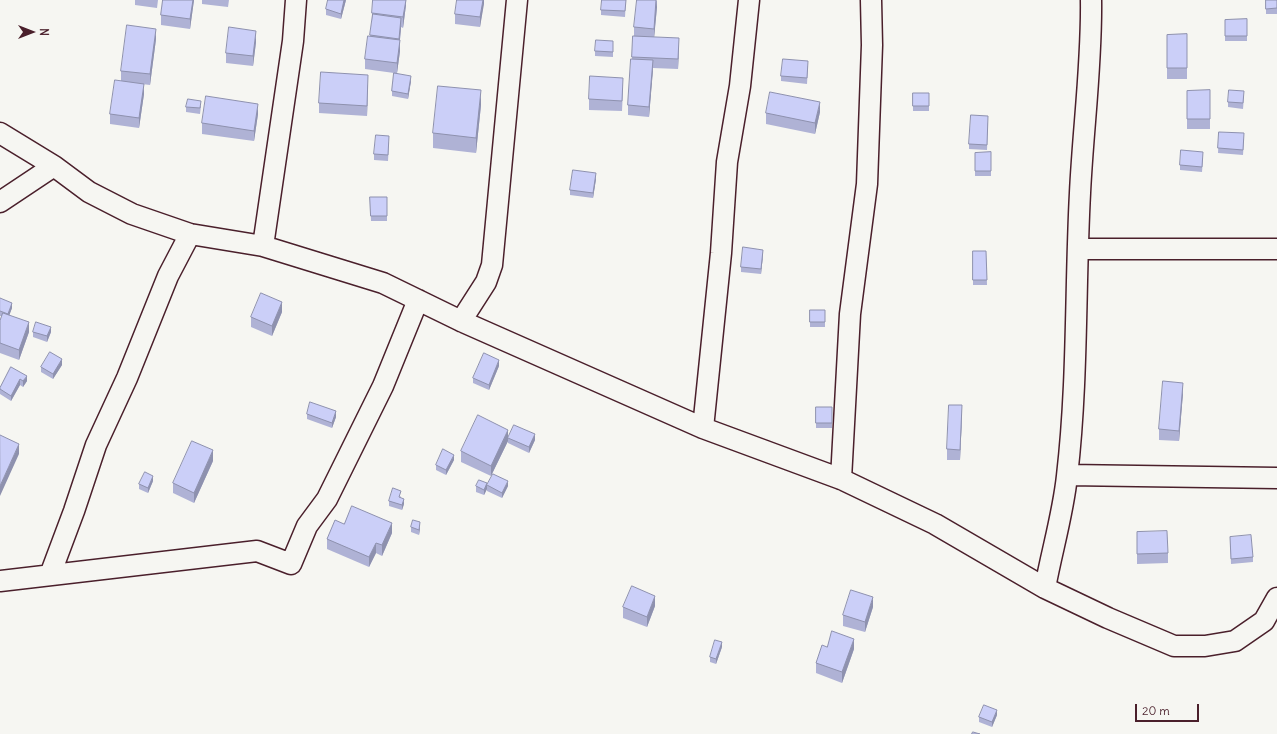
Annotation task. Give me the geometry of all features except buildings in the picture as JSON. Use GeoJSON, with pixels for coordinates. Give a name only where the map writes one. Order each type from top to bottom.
{"type":"FeatureCollection","features":[{"type":"Feature","properties":{"kind":"street"},"geometry":{"type":"LineString","coordinates":[[263,246],[293,41],[296,0]]}},
{"type":"Feature","properties":{"kind":"street"},"geometry":{"type":"LineString","coordinates":[[461,321],[486,282],[492,265],[517,0]]}},
{"type":"Feature","properties":{"kind":"street"},"geometry":{"type":"LineString","coordinates":[[703,428],[721,253],[727,162],[740,86],[749,0]]}},
{"type":"Feature","properties":{"kind":"street"},"geometry":{"type":"LineString","coordinates":[[841,479],[850,314],[867,184],[872,45],[872,0]]}},
{"type":"Feature","properties":{"kind":"street"},"geometry":{"type":"LineString","coordinates":[[1045,588],[1068,475],[1076,352],[1080,193],[1091,0]]}},
{"type":"Feature","properties":{"kind":"street"},"geometry":{"type":"LineString","coordinates":[[0,133],[54,166],[89,192],[132,214],[190,234],[263,246],[383,283],[461,321],[703,428],[841,479],[935,524],[1045,588],[1108,618],[1174,646],[1205,646],[1235,641],[1264,621],[1277,598]]}},
{"type":"Feature","properties":{"kind":"street"},"geometry":{"type":"LineString","coordinates":[[0,202],[54,166]]}},
{"type":"Feature","properties":{"kind":"street"},"geometry":{"type":"LineString","coordinates":[[50,575],[74,511],[96,445],[127,378],[168,276],[190,234]]}},
{"type":"Feature","properties":{"kind":"street"},"geometry":{"type":"LineString","coordinates":[[1078,249],[1277,250]]}},
{"type":"Feature","properties":{"kind":"street"},"geometry":{"type":"LineString","coordinates":[[0,581],[257,551],[291,564],[307,526],[327,499],[383,386],[418,300]]}},
{"type":"Feature","properties":{"kind":"street"},"geometry":{"type":"LineString","coordinates":[[1068,475],[1277,478]]}}]}
